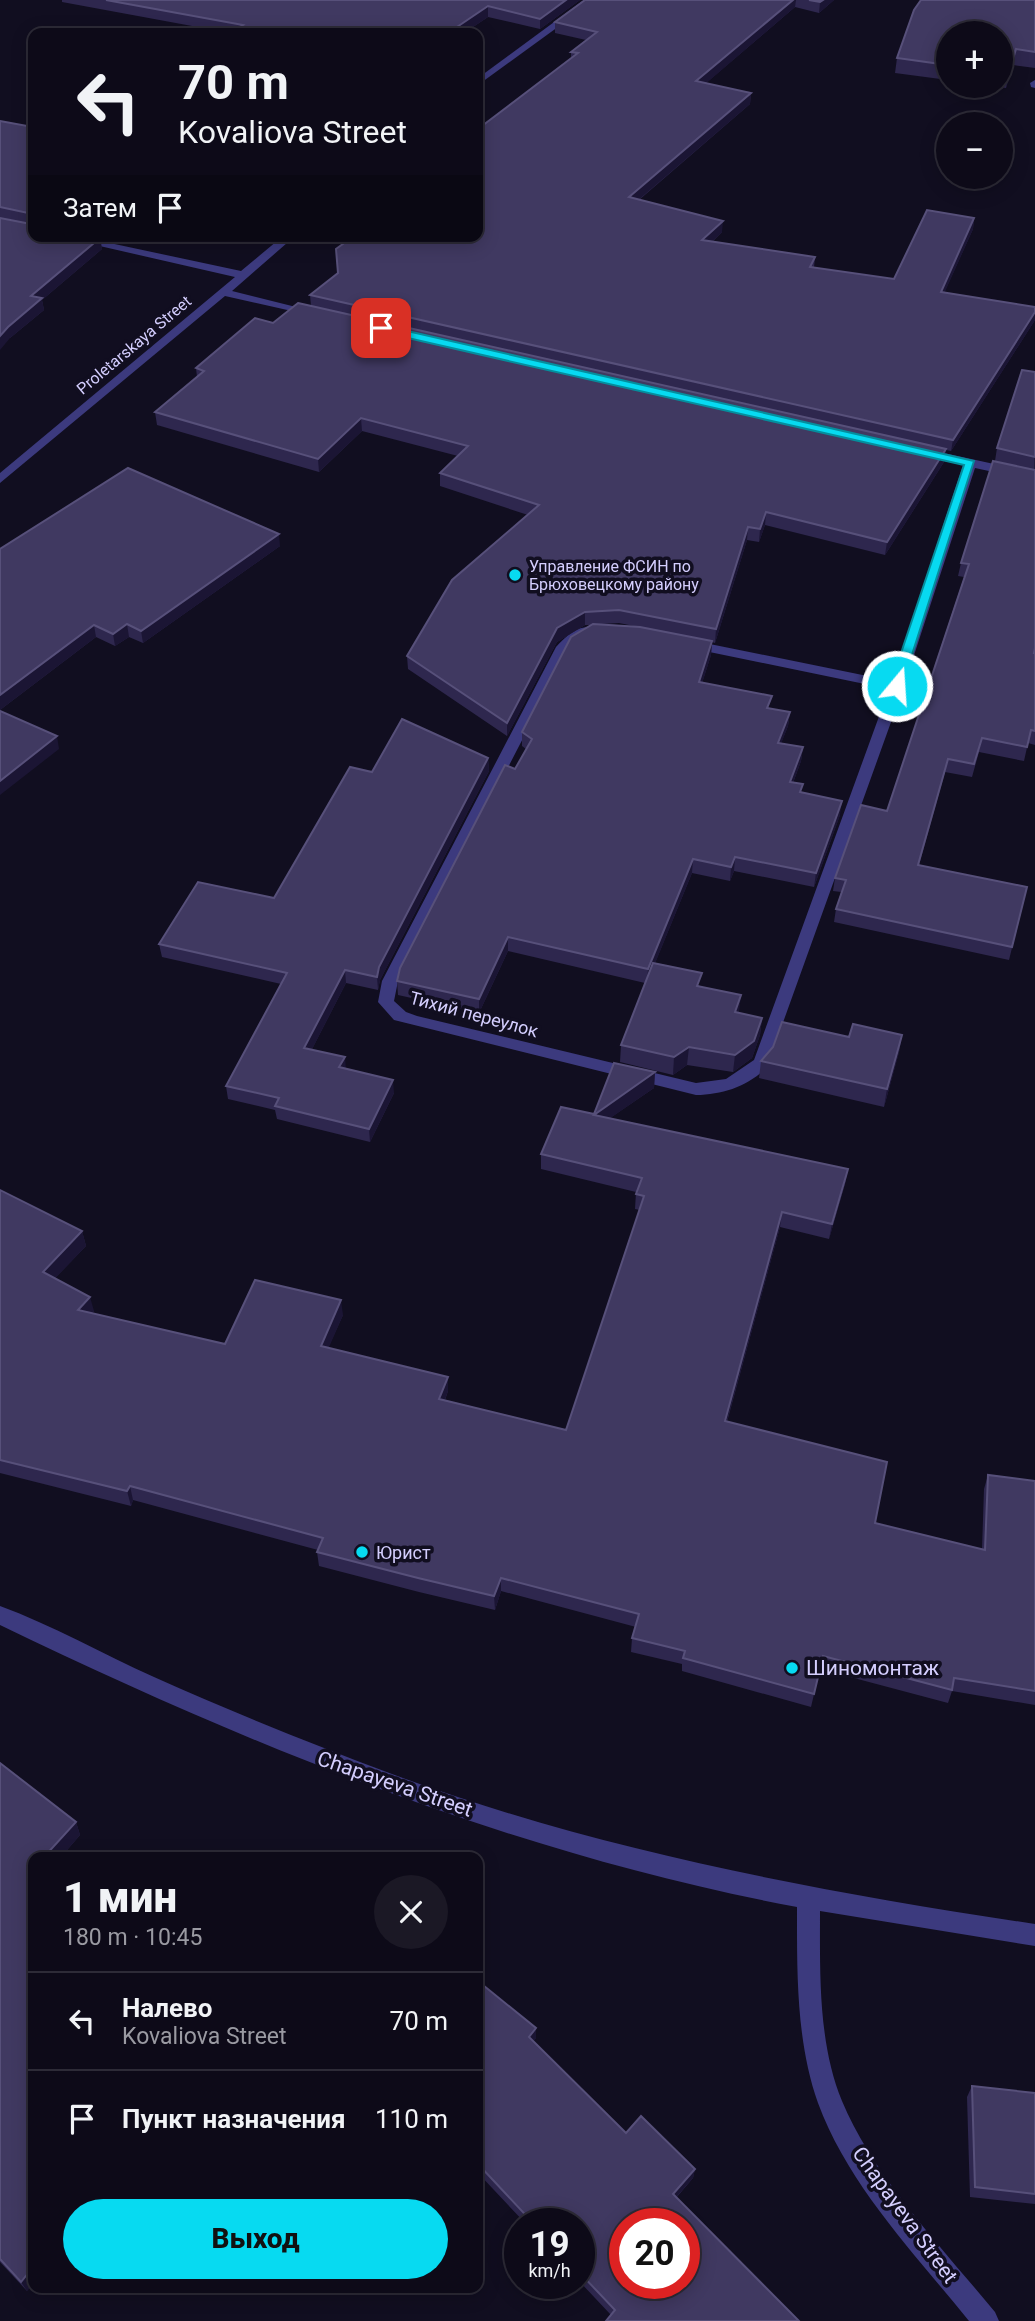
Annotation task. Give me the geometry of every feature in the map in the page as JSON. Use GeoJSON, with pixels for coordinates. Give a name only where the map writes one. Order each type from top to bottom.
{"type":"FeatureCollection","features":[{"type":"Feature","properties":{"kind":"street"},"geometry":{"type":"LineString","coordinates":[[483,78],[590,0]]}},
{"type":"Feature","properties":{"kind":"street"},"geometry":{"type":"LineString","coordinates":[[89,242],[242,275]]}},
{"type":"Feature","properties":{"kind":"street","name":"Proletarskaya Street"},"geometry":{"type":"LineString","coordinates":[[0,479],[282,242]]}},
{"type":"Feature","properties":{"kind":"street"},"geometry":{"type":"LineString","coordinates":[[222,292],[331,317]]}},
{"type":"Feature","properties":{"kind":"street"},"geometry":{"type":"LineString","coordinates":[[902,448],[1035,477]]}},
{"type":"Feature","properties":{"kind":"street","name":"Тихий переулок"},"geometry":{"type":"LineString","coordinates":[[603,629],[579,633],[563,647],[390,981],[386,1002],[400,1016],[696,1089],[717,1088],[751,1074],[761,1063],[897,686],[970,463]]}},
{"type":"Feature","properties":{"kind":"street"},"geometry":{"type":"LineString","coordinates":[[680,642],[897,686]]}},
{"type":"Feature","properties":{"kind":"street","name":"Chapayeva Street"},"geometry":{"type":"LineString","coordinates":[[0,1615],[139,1682],[365,1776],[642,1862],[881,1912],[1035,1935]]}},
{"type":"Feature","properties":{"kind":"street","name":"Chapayeva Street"},"geometry":{"type":"LineString","coordinates":[[809,1898],[808,1964],[815,2043],[829,2101],[858,2155],[897,2212],[986,2321]]}},
{"type":"Feature","properties":{"kind":"building"},"geometry":{"type":"Polygon","coordinates":[[[106,0],[566,0],[540,19],[488,6],[455,28],[238,28],[243,25],[106,0]]]}},
{"type":"Feature","properties":{"kind":"building"},"geometry":{"type":"Polygon","coordinates":[[[585,0],[793,0],[696,81],[751,93],[629,197],[723,221],[702,240],[815,257],[810,267],[894,279],[927,210],[974,218],[941,292],[1035,307],[1035,312],[953,440],[310,295],[338,273],[336,249],[346,242],[483,242],[483,125],[578,53],[571,52],[597,32],[555,22],[585,0]]]}},
{"type":"Feature","properties":{"kind":"building"},"geometry":{"type":"Polygon","coordinates":[[[921,0],[1035,0],[1035,52],[1016,49],[1013,59],[1013,21],[936,21],[936,63],[897,58],[914,10],[921,0]]]}},
{"type":"Feature","properties":{"kind":"building"},"geometry":{"type":"Polygon","coordinates":[[[0,121],[28,126],[28,213],[0,207],[0,121]]]}},
{"type":"Feature","properties":{"kind":"building"},"geometry":{"type":"Polygon","coordinates":[[[0,218],[28,223],[28,242],[95,242],[31,296],[42,298],[0,336],[0,218]]]}},
{"type":"Feature","properties":{"kind":"building"},"geometry":{"type":"Polygon","coordinates":[[[298,303],[946,449],[887,542],[766,512],[760,529],[748,527],[716,629],[619,610],[585,612],[557,628],[507,723],[407,656],[452,580],[539,505],[440,473],[468,446],[361,418],[318,459],[155,412],[204,371],[196,368],[255,318],[273,323],[298,303]]]}},
{"type":"Feature","properties":{"kind":"building"},"geometry":{"type":"Polygon","coordinates":[[[1022,370],[1035,372],[1035,457],[997,448],[1022,370]]]}},
{"type":"Feature","properties":{"kind":"building"},"geometry":{"type":"Polygon","coordinates":[[[993,461],[1035,470],[1035,731],[1031,730],[1027,747],[982,738],[974,764],[948,759],[918,865],[1027,887],[1012,947],[836,909],[846,880],[835,878],[861,805],[887,811],[969,564],[961,563],[993,461]]]}},
{"type":"Feature","properties":{"kind":"building"},"geometry":{"type":"Polygon","coordinates":[[[128,468],[279,534],[141,631],[127,624],[113,634],[94,625],[0,695],[0,549],[128,468]]]}},
{"type":"Feature","properties":{"kind":"building"},"geometry":{"type":"Polygon","coordinates":[[[593,624],[640,627],[712,641],[699,682],[772,696],[767,708],[790,712],[778,743],[803,747],[790,782],[803,784],[800,792],[842,801],[816,873],[735,857],[731,867],[693,859],[648,969],[508,937],[479,999],[397,981],[400,968],[505,765],[515,769],[532,739],[522,732],[571,637],[593,624]]]}},
{"type":"Feature","properties":{"kind":"building"},"geometry":{"type":"Polygon","coordinates":[[[0,711],[57,736],[0,781],[0,711]]]}},
{"type":"Feature","properties":{"kind":"building"},"geometry":{"type":"Polygon","coordinates":[[[402,719],[488,758],[379,967],[377,977],[345,970],[304,1048],[345,1057],[339,1067],[393,1080],[369,1129],[275,1106],[279,1098],[226,1086],[287,973],[159,944],[198,882],[274,898],[350,767],[372,772],[402,719]]]}},
{"type":"Feature","properties":{"kind":"building"},"geometry":{"type":"Polygon","coordinates":[[[653,963],[702,973],[697,986],[741,995],[735,1012],[762,1018],[754,1041],[735,1055],[689,1047],[674,1057],[621,1045],[653,963]]]}},
{"type":"Feature","properties":{"kind":"building"},"geometry":{"type":"Polygon","coordinates":[[[782,1022],[849,1037],[853,1024],[902,1035],[887,1089],[761,1061],[773,1047],[782,1022]]]}},
{"type":"Feature","properties":{"kind":"building"},"geometry":{"type":"Polygon","coordinates":[[[614,1063],[655,1072],[594,1115],[848,1169],[832,1224],[782,1212],[725,1421],[887,1462],[875,1523],[985,1550],[988,1475],[1035,1481],[1035,1691],[954,1678],[952,1690],[823,1656],[814,1694],[683,1658],[685,1651],[632,1638],[639,1614],[501,1578],[494,1596],[418,1578],[317,1552],[323,1538],[130,1486],[127,1491],[0,1460],[0,1190],[82,1231],[43,1272],[90,1297],[78,1310],[225,1344],[255,1280],[341,1300],[321,1346],[448,1377],[439,1399],[566,1430],[644,1196],[636,1194],[642,1178],[541,1154],[561,1107],[594,1114],[614,1063]]]}},
{"type":"Feature","properties":{"kind":"building"},"geometry":{"type":"Polygon","coordinates":[[[0,1763],[76,1822],[49,1852],[28,1852],[28,2273],[21,2282],[0,2259],[0,1763]]]}},
{"type":"Feature","properties":{"kind":"building"},"geometry":{"type":"Polygon","coordinates":[[[483,1985],[536,2028],[529,2037],[626,2133],[641,2116],[695,2169],[673,2194],[687,2208],[609,2208],[609,2299],[700,2299],[700,2221],[799,2321],[606,2321],[615,2310],[595,2289],[595,2208],[519,2208],[483,2169],[483,1985]]]}},
{"type":"Feature","properties":{"kind":"building"},"geometry":{"type":"Polygon","coordinates":[[[972,2086],[1035,2093],[1035,2194],[975,2187],[972,2086]]]}},
{"type":"Feature","properties":{"kind":"place","name":"Управление ФСИН по Брюховецкому району"},"geometry":{"type":"Point","coordinates":[515,575]}},
{"type":"Feature","properties":{"kind":"place","name":"Юрист"},"geometry":{"type":"Point","coordinates":[362,1552]}},
{"type":"Feature","properties":{"kind":"place","name":"Шиномонтаж"},"geometry":{"type":"Point","coordinates":[792,1668]}},
{"type":"Feature","properties":{"kind":"route"},"geometry":{"type":"LineString","coordinates":[[381,328],[970,463],[897,686]]}}]}
